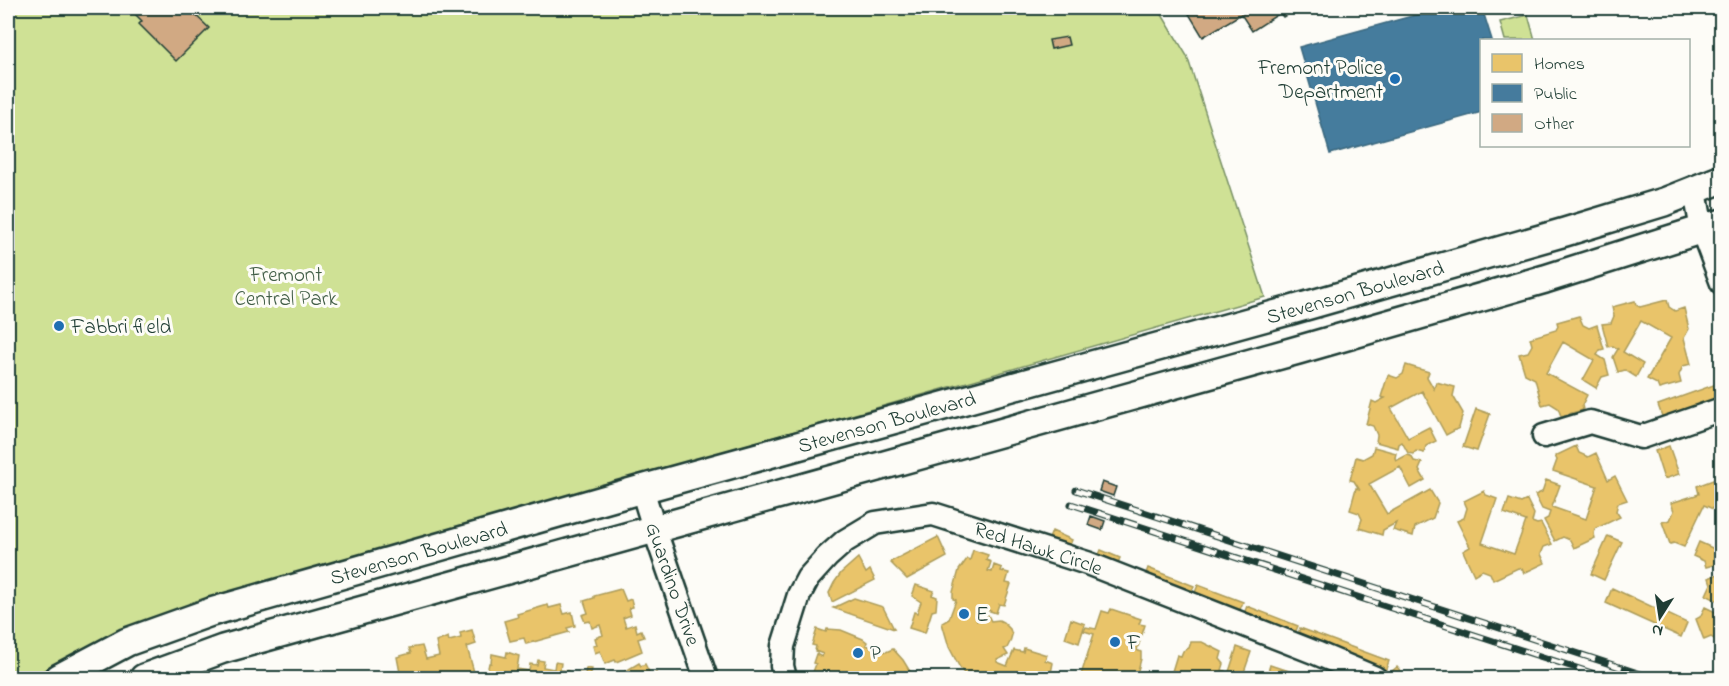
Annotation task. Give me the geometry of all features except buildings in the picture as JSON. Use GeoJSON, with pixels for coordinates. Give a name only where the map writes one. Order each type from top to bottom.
{"type":"FeatureCollection","features":[{"type":"Feature","properties":{"kind":"main road","name":"Stevenson Boulevard"},"geometry":{"type":"LineString","coordinates":[[59,678],[127,642],[210,612],[1565,232],[1664,202],[1722,179]]}},
{"type":"Feature","properties":{"kind":"main road","name":"Stevenson Boulevard"},"geometry":{"type":"LineString","coordinates":[[144,678],[223,649],[1408,318],[1545,279],[1712,226]]}},
{"type":"Feature","properties":{"kind":"street"},"geometry":{"type":"LineString","coordinates":[[1695,191],[1712,226],[1722,283]]}},
{"type":"Feature","properties":{"kind":"street"},"geometry":{"type":"LineString","coordinates":[[1544,436],[1590,422],[1641,437],[1722,409]]}},
{"type":"Feature","properties":{"kind":"street","name":"Guardino Drive"},"geometry":{"type":"LineString","coordinates":[[642,489],[705,678]]}},
{"type":"Feature","properties":{"kind":"street","name":"Red Hawk Circle"},"geometry":{"type":"LineString","coordinates":[[785,678],[782,666],[783,646],[799,595],[808,578],[826,557],[845,541],[875,523],[933,514],[1087,563],[1316,652],[1375,678]]}},
{"type":"Feature","properties":{"kind":"green space","name":"Fremont Central Park"},"geometry":{"type":"Polygon","coordinates":[[[8,8],[1158,8],[1187,56],[1265,297],[206,599],[101,640],[29,678],[8,678],[8,8]]]}},
{"type":"Feature","properties":{"kind":"green space"},"geometry":{"type":"Polygon","coordinates":[[[1528,15],[1535,39],[1505,39],[1500,22],[1528,15]]]}},
{"type":"Feature","properties":{"kind":"railway"},"geometry":{"type":"LineString","coordinates":[[1076,490],[1653,678]]}},
{"type":"Feature","properties":{"kind":"railway"},"geometry":{"type":"LineString","coordinates":[[1071,504],[1607,678]]}},
{"type":"Feature","properties":{"kind":"place","name":"Fremont Police Department"},"geometry":{"type":"Point","coordinates":[1395,79]}},
{"type":"Feature","properties":{"kind":"place","name":"Fabbri field"},"geometry":{"type":"Point","coordinates":[59,326]}},
{"type":"Feature","properties":{"kind":"place","name":"E"},"geometry":{"type":"Point","coordinates":[964,614]}},
{"type":"Feature","properties":{"kind":"place","name":"F"},"geometry":{"type":"Point","coordinates":[1115,642]}},
{"type":"Feature","properties":{"kind":"place","name":"P"},"geometry":{"type":"Point","coordinates":[858,653]}}]}
